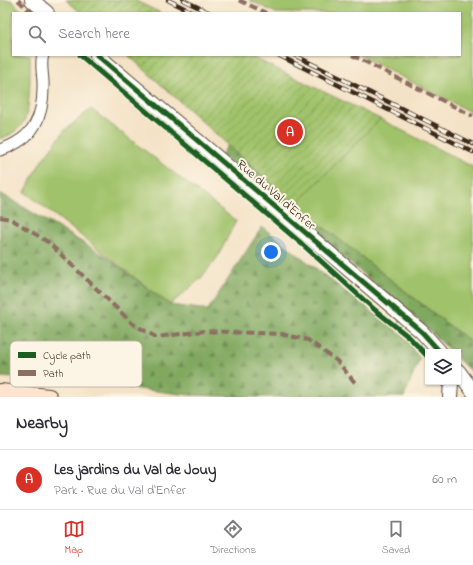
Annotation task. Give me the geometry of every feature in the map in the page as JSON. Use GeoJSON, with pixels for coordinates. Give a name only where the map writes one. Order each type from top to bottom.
{"type":"FeatureCollection","features":[{"type":"Feature","properties":{"kind":"main road"},"geometry":{"type":"LineString","coordinates":[[0,392],[49,397]]}},
{"type":"Feature","properties":{"kind":"street"},"geometry":{"type":"LineString","coordinates":[[32,0],[47,12]]}},
{"type":"Feature","properties":{"kind":"street"},"geometry":{"type":"LineString","coordinates":[[0,150],[16,145],[32,130],[40,113],[43,99],[43,56]]}},
{"type":"Feature","properties":{"kind":"street","name":"Rue du Val d'Enfer"},"geometry":{"type":"LineString","coordinates":[[98,56],[422,332],[437,349]]}},
{"type":"Feature","properties":{"kind":"street"},"geometry":{"type":"LineString","coordinates":[[461,376],[471,392]]}},
{"type":"Feature","properties":{"kind":"street"},"geometry":{"type":"LineString","coordinates":[[450,397],[451,385]]}},
{"type":"Feature","properties":{"kind":"green space"},"geometry":{"type":"Polygon","coordinates":[[[0,0],[11,0],[23,12],[12,12],[12,56],[30,56],[30,90],[26,118],[23,123],[10,135],[0,139],[0,0]]]}},
{"type":"Feature","properties":{"kind":"green space"},"geometry":{"type":"Polygon","coordinates":[[[66,0],[134,0],[159,12],[80,12],[66,0]]]}},
{"type":"Feature","properties":{"kind":"green space"},"geometry":{"type":"Polygon","coordinates":[[[249,0],[473,0],[473,113],[360,56],[461,56],[461,12],[274,12],[249,0]]]}},
{"type":"Feature","properties":{"kind":"green space"},"geometry":{"type":"Polygon","coordinates":[[[129,56],[250,56],[380,119],[295,205],[129,56]]]}},
{"type":"Feature","properties":{"kind":"green space"},"geometry":{"type":"Polygon","coordinates":[[[91,109],[236,221],[217,258],[200,279],[170,305],[25,192],[42,160],[65,130],[91,109]]]}},
{"type":"Feature","properties":{"kind":"green space"},"geometry":{"type":"Polygon","coordinates":[[[380,119],[473,167],[473,344],[295,205],[380,119]]]}},
{"type":"Feature","properties":{"kind":"green space"},"geometry":{"type":"Polygon","coordinates":[[[228,145],[295,205],[473,344],[473,374],[461,362],[461,349],[448,349],[424,325],[221,155],[228,145]]]}},
{"type":"Feature","properties":{"kind":"green space"},"geometry":{"type":"Polygon","coordinates":[[[0,193],[105,256],[170,305],[208,310],[262,227],[404,336],[420,358],[404,397],[252,397],[189,395],[122,387],[142,387],[142,341],[10,341],[10,378],[0,377],[0,193]]]}},
{"type":"Feature","properties":{"kind":"railway"},"geometry":{"type":"LineString","coordinates":[[168,0],[192,12]]}},
{"type":"Feature","properties":{"kind":"railway"},"geometry":{"type":"LineString","coordinates":[[183,0],[208,12]]}},
{"type":"Feature","properties":{"kind":"railway"},"geometry":{"type":"LineString","coordinates":[[280,56],[473,152]]}},
{"type":"Feature","properties":{"kind":"railway"},"geometry":{"type":"LineString","coordinates":[[296,56],[473,144]]}},
{"type":"Feature","properties":{"kind":"marked path"},"geometry":{"type":"LineString","coordinates":[[18,0],[31,12]]}},
{"type":"Feature","properties":{"kind":"marked path"},"geometry":{"type":"LineString","coordinates":[[239,0],[264,12]]}},
{"type":"Feature","properties":{"kind":"marked path"},"geometry":{"type":"LineString","coordinates":[[354,56],[473,116]]}},
{"type":"Feature","properties":{"kind":"marked path"},"geometry":{"type":"LineString","coordinates":[[0,217],[11,219],[48,242],[133,324],[156,337],[205,331],[281,334],[308,340],[337,361],[357,385]]}},
{"type":"Feature","properties":{"kind":"cycle path"},"geometry":{"type":"LineString","coordinates":[[81,56],[302,244],[375,310],[410,338],[425,354]]}},
{"type":"Feature","properties":{"kind":"cycle path"},"geometry":{"type":"LineString","coordinates":[[98,56],[422,332],[437,349]]}},
{"type":"Feature","properties":{"kind":"place","name":"Les jardins du Val de Jouy"},"geometry":{"type":"Point","coordinates":[290,132]}}]}
